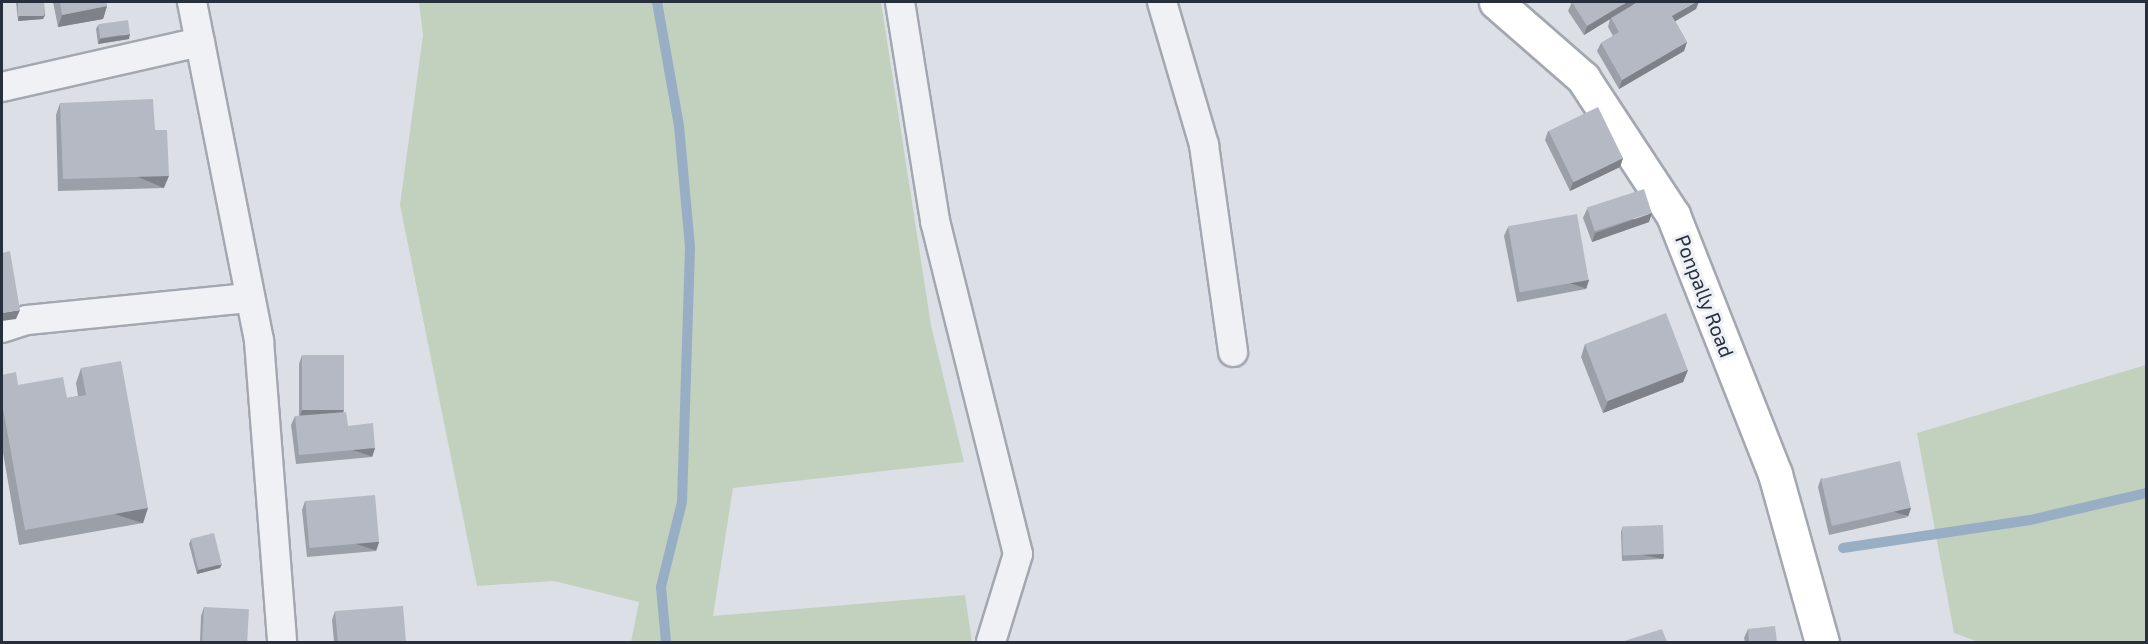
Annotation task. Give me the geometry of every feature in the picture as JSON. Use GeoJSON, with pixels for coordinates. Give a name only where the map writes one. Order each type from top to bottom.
{"type":"FeatureCollection","features":[{"type":"Feature","properties":{"kind":"main road","name":"Ponpally Road"},"geometry":{"type":"LineString","coordinates":[[1496,2],[1583,78],[1673,215],[1774,474],[1822,642]]}},
{"type":"Feature","properties":{"kind":"street"},"geometry":{"type":"LineString","coordinates":[[192,2],[248,298],[259,341],[282,642]]}},
{"type":"Feature","properties":{"kind":"street"},"geometry":{"type":"LineString","coordinates":[[900,2],[935,221],[1018,554],[991,642]]}},
{"type":"Feature","properties":{"kind":"street"},"geometry":{"type":"LineString","coordinates":[[1162,2],[1204,145],[1233,352]]}},
{"type":"Feature","properties":{"kind":"street"},"geometry":{"type":"LineString","coordinates":[[2,87],[200,42]]}},
{"type":"Feature","properties":{"kind":"street"},"geometry":{"type":"LineString","coordinates":[[2,328],[27,320],[248,298]]}},
{"type":"Feature","properties":{"kind":"green space"},"geometry":{"type":"Polygon","coordinates":[[[419,2],[881,2],[931,325],[964,462],[733,488],[713,616],[965,595],[972,642],[631,642],[639,602],[554,581],[477,586],[400,205],[423,35],[419,2]]]}},
{"type":"Feature","properties":{"kind":"green space"},"geometry":{"type":"Polygon","coordinates":[[[2146,365],[2146,642],[1979,642],[1954,633],[1917,433],[2146,365]]]}},
{"type":"Feature","properties":{"kind":"building"},"geometry":{"type":"Polygon","coordinates":[[[18,2],[44,2],[44,16],[18,16],[18,2]]]}},
{"type":"Feature","properties":{"kind":"building"},"geometry":{"type":"Polygon","coordinates":[[[60,2],[106,2],[107,6],[62,15],[60,2]]]}},
{"type":"Feature","properties":{"kind":"building"},"geometry":{"type":"Polygon","coordinates":[[[1572,2],[1627,2],[1587,26],[1572,2]]]}},
{"type":"Feature","properties":{"kind":"building"},"geometry":{"type":"Polygon","coordinates":[[[1638,2],[1696,2],[1672,16],[1687,42],[1622,80],[1601,43],[1619,32],[1611,18],[1638,2]]]}},
{"type":"Feature","properties":{"kind":"building"},"geometry":{"type":"Polygon","coordinates":[[[128,20],[130,34],[100,38],[98,24],[128,20]]]}},
{"type":"Feature","properties":{"kind":"building"},"geometry":{"type":"Polygon","coordinates":[[[153,99],[155,130],[167,130],[169,176],[63,179],[60,103],[153,99]]]}},
{"type":"Feature","properties":{"kind":"building"},"geometry":{"type":"Polygon","coordinates":[[[1598,107],[1623,158],[1574,182],[1549,131],[1598,107]]]}},
{"type":"Feature","properties":{"kind":"building"},"geometry":{"type":"Polygon","coordinates":[[[1644,189],[1652,213],[1595,231],[1587,208],[1644,189]]]}},
{"type":"Feature","properties":{"kind":"building"},"geometry":{"type":"Polygon","coordinates":[[[1577,214],[1589,280],[1520,292],[1508,226],[1577,214]]]}},
{"type":"Feature","properties":{"kind":"building"},"geometry":{"type":"Polygon","coordinates":[[[10,251],[20,310],[2,313],[2,253],[10,251]]]}},
{"type":"Feature","properties":{"kind":"building"},"geometry":{"type":"Polygon","coordinates":[[[1666,313],[1688,370],[1607,401],[1585,344],[1666,313]]]}},
{"type":"Feature","properties":{"kind":"building"},"geometry":{"type":"Polygon","coordinates":[[[302,355],[344,355],[344,410],[302,410],[302,355]]]}},
{"type":"Feature","properties":{"kind":"building"},"geometry":{"type":"Polygon","coordinates":[[[121,361],[148,508],[25,530],[2,403],[2,375],[16,372],[18,385],[63,377],[67,398],[86,395],[81,368],[121,361]]]}},
{"type":"Feature","properties":{"kind":"building"},"geometry":{"type":"Polygon","coordinates":[[[346,412],[348,426],[373,423],[375,448],[299,455],[295,416],[346,412]]]}},
{"type":"Feature","properties":{"kind":"building"},"geometry":{"type":"Polygon","coordinates":[[[1900,461],[1911,508],[1832,526],[1821,479],[1900,461]]]}},
{"type":"Feature","properties":{"kind":"building"},"geometry":{"type":"Polygon","coordinates":[[[375,495],[379,542],[309,548],[305,501],[375,495]]]}},
{"type":"Feature","properties":{"kind":"building"},"geometry":{"type":"Polygon","coordinates":[[[1663,525],[1664,554],[1623,555],[1622,526],[1663,525]]]}},
{"type":"Feature","properties":{"kind":"building"},"geometry":{"type":"Polygon","coordinates":[[[214,533],[222,564],[198,570],[191,539],[214,533]]]}},
{"type":"Feature","properties":{"kind":"building"},"geometry":{"type":"Polygon","coordinates":[[[403,606],[406,642],[338,642],[335,611],[403,606]]]}},
{"type":"Feature","properties":{"kind":"building"},"geometry":{"type":"Polygon","coordinates":[[[204,607],[249,609],[247,642],[202,642],[204,607]]]}},
{"type":"Feature","properties":{"kind":"building"},"geometry":{"type":"Polygon","coordinates":[[[1775,626],[1777,642],[1749,642],[1748,629],[1775,626]]]}},
{"type":"Feature","properties":{"kind":"building"},"geometry":{"type":"Polygon","coordinates":[[[1662,629],[1667,642],[1621,642],[1662,629]]]}},
{"type":"Feature","properties":{"kind":"waterway"},"geometry":{"type":"LineString","coordinates":[[657,2],[679,126],[690,248],[682,502],[661,587],[666,642]]}},
{"type":"Feature","properties":{"kind":"waterway"},"geometry":{"type":"LineString","coordinates":[[1843,548],[2030,520],[2146,493]]}}]}
